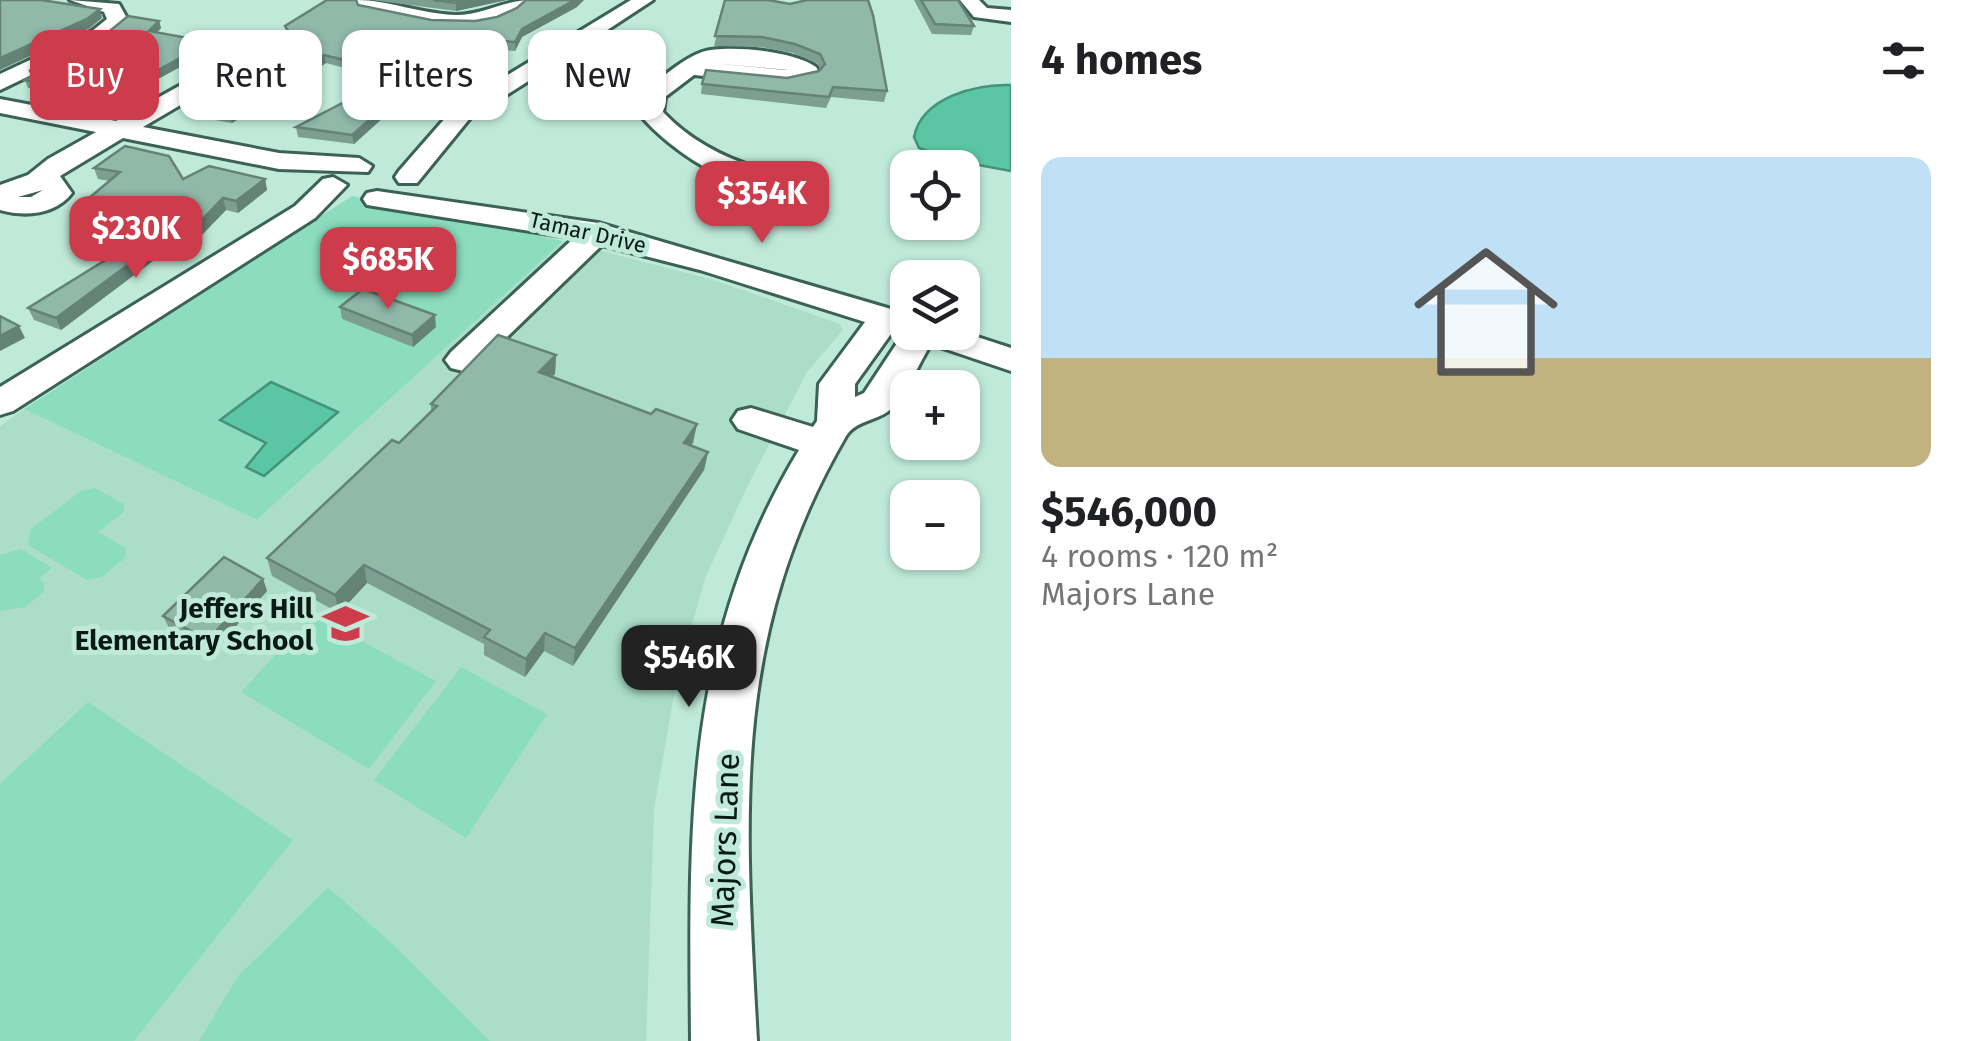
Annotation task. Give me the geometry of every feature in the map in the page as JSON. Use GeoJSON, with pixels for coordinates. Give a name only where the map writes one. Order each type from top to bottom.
{"type":"FeatureCollection","features":[{"type":"Feature","properties":{"kind":"street"},"geometry":{"type":"LineString","coordinates":[[0,83],[46,57],[99,35],[118,20],[112,8],[79,0]]}},
{"type":"Feature","properties":{"kind":"street"},"geometry":{"type":"LineString","coordinates":[[366,0],[367,6],[376,9],[465,22],[500,17],[522,0]]}},
{"type":"Feature","properties":{"kind":"street"},"geometry":{"type":"LineString","coordinates":[[596,30],[644,0]]}},
{"type":"Feature","properties":{"kind":"street"},"geometry":{"type":"LineString","coordinates":[[970,0],[981,13],[1011,16]]}},
{"type":"Feature","properties":{"kind":"street"},"geometry":{"type":"LineString","coordinates":[[666,85],[690,68]]}},
{"type":"Feature","properties":{"kind":"street"},"geometry":{"type":"LineString","coordinates":[[38,181],[56,165],[179,95]]}},
{"type":"Feature","properties":{"kind":"street","name":"Tamar Drive"},"geometry":{"type":"LineString","coordinates":[[0,106],[279,161],[386,168],[497,212]]}},
{"type":"Feature","properties":{"kind":"street"},"geometry":{"type":"LineString","coordinates":[[0,403],[305,212],[334,182],[386,168],[442,135],[456,120]]}},
{"type":"Feature","properties":{"kind":"street"},"geometry":{"type":"LineString","coordinates":[[658,120],[713,160],[765,178]]}},
{"type":"Feature","properties":{"kind":"street","name":"Tamar Drive"},"geometry":{"type":"LineString","coordinates":[[279,161],[334,182],[342,194],[497,212],[598,232],[733,269],[890,320]]}},
{"type":"Feature","properties":{"kind":"street"},"geometry":{"type":"LineString","coordinates":[[305,212],[400,192],[386,168]]}},
{"type":"Feature","properties":{"kind":"street"},"geometry":{"type":"LineString","coordinates":[[476,234],[497,212]]}},
{"type":"Feature","properties":{"kind":"street"},"geometry":{"type":"LineString","coordinates":[[463,360],[598,232]]}},
{"type":"Feature","properties":{"kind":"street","name":"Majors Lane"},"geometry":{"type":"LineString","coordinates":[[724,1041],[719,866],[732,695],[762,567],[789,502],[829,432],[837,384],[890,328]]}},
{"type":"Feature","properties":{"kind":"street"},"geometry":{"type":"LineString","coordinates":[[752,420],[829,432],[877,401],[910,350]]}},
{"type":"Feature","properties":{"kind":"street"},"geometry":{"type":"LineString","coordinates":[[980,350],[1011,360]]}},
{"type":"Feature","properties":{"kind":"shaded area"},"geometry":{"type":"Polygon","coordinates":[[[1011,85],[1011,171],[980,165],[980,150],[924,150],[914,137],[919,123],[939,103],[982,87],[1011,85]]]}},
{"type":"Feature","properties":{"kind":"shaded area"},"geometry":{"type":"Polygon","coordinates":[[[352,196],[563,241],[257,520],[24,409],[352,196]]]}},
{"type":"Feature","properties":{"kind":"shaded area","name":"Jeffers Hill Elementary School"},"geometry":{"type":"Polygon","coordinates":[[[563,241],[714,280],[840,324],[843,330],[807,372],[748,485],[706,576],[678,672],[654,809],[646,1041],[0,1041],[0,426],[24,409],[257,520],[563,241]]]}},
{"type":"Feature","properties":{"kind":"shaded area"},"geometry":{"type":"Polygon","coordinates":[[[271,382],[338,412],[264,476],[246,467],[266,443],[220,420],[271,382]]]}},
{"type":"Feature","properties":{"kind":"shaded area"},"geometry":{"type":"Polygon","coordinates":[[[95,488],[124,504],[124,512],[98,532],[126,548],[125,558],[102,577],[87,580],[28,545],[31,529],[81,491],[95,488]]]}},
{"type":"Feature","properties":{"kind":"shaded area"},"geometry":{"type":"Polygon","coordinates":[[[21,549],[52,568],[39,578],[44,583],[44,592],[25,607],[0,611],[0,555],[21,549]]]}},
{"type":"Feature","properties":{"kind":"shaded area"},"geometry":{"type":"Polygon","coordinates":[[[313,615],[436,681],[369,769],[241,692],[313,615]]]}},
{"type":"Feature","properties":{"kind":"shaded area"},"geometry":{"type":"Polygon","coordinates":[[[461,667],[547,714],[466,838],[374,780],[461,667]]]}},
{"type":"Feature","properties":{"kind":"shaded area"},"geometry":{"type":"Polygon","coordinates":[[[88,702],[293,840],[134,1041],[0,1041],[0,784],[88,702]]]}},
{"type":"Feature","properties":{"kind":"shaded area"},"geometry":{"type":"Polygon","coordinates":[[[328,887],[400,951],[490,1041],[199,1041],[238,976],[328,887]]]}},
{"type":"Feature","properties":{"kind":"building"},"geometry":{"type":"Polygon","coordinates":[[[0,0],[41,0],[100,9],[62,30],[30,30],[30,45],[0,58],[0,0]]]}},
{"type":"Feature","properties":{"kind":"building"},"geometry":{"type":"Polygon","coordinates":[[[327,0],[356,0],[358,5],[431,20],[475,21],[497,17],[526,0],[575,0],[522,29],[515,42],[508,41],[508,30],[342,30],[342,59],[322,56],[322,30],[287,30],[285,26],[327,0]]]}},
{"type":"Feature","properties":{"kind":"building"},"geometry":{"type":"Polygon","coordinates":[[[725,0],[790,4],[807,0],[868,0],[887,91],[833,87],[829,97],[702,84],[706,70],[787,78],[819,71],[825,64],[820,54],[795,44],[762,37],[715,36],[725,0]]]}},
{"type":"Feature","properties":{"kind":"building"},"geometry":{"type":"Polygon","coordinates":[[[921,0],[958,0],[974,26],[935,24],[921,0]]]}},
{"type":"Feature","properties":{"kind":"building"},"geometry":{"type":"Polygon","coordinates":[[[128,16],[159,21],[150,30],[111,30],[128,16]]]}},
{"type":"Feature","properties":{"kind":"building"},"geometry":{"type":"Polygon","coordinates":[[[159,33],[179,36],[179,59],[159,69],[159,33]]]}},
{"type":"Feature","properties":{"kind":"building"},"geometry":{"type":"Polygon","coordinates":[[[342,103],[342,120],[369,120],[352,135],[296,127],[310,120],[322,120],[322,114],[342,103]]]}},
{"type":"Feature","properties":{"kind":"building"},"geometry":{"type":"Polygon","coordinates":[[[125,146],[169,156],[183,179],[209,166],[265,179],[236,201],[223,198],[192,230],[178,228],[56,318],[28,308],[120,251],[163,209],[88,199],[120,172],[94,168],[125,146]]]}},
{"type":"Feature","properties":{"kind":"building"},"geometry":{"type":"Polygon","coordinates":[[[363,289],[435,315],[412,335],[340,307],[363,289]]]}},
{"type":"Feature","properties":{"kind":"building"},"geometry":{"type":"Polygon","coordinates":[[[0,316],[19,326],[0,336],[0,316]]]}},
{"type":"Feature","properties":{"kind":"building"},"geometry":{"type":"Polygon","coordinates":[[[498,335],[556,355],[539,372],[651,414],[656,409],[697,424],[684,443],[708,452],[575,648],[545,633],[526,659],[484,637],[490,630],[364,565],[335,595],[267,558],[392,440],[399,443],[437,406],[431,404],[498,335]]]}},
{"type":"Feature","properties":{"kind":"building"},"geometry":{"type":"Polygon","coordinates":[[[224,557],[263,579],[208,640],[163,616],[224,557]]]}},
{"type":"Feature","properties":{"kind":"place","name":"Jeffers Hill Elementary School"},"geometry":{"type":"Point","coordinates":[346,624]}}]}
